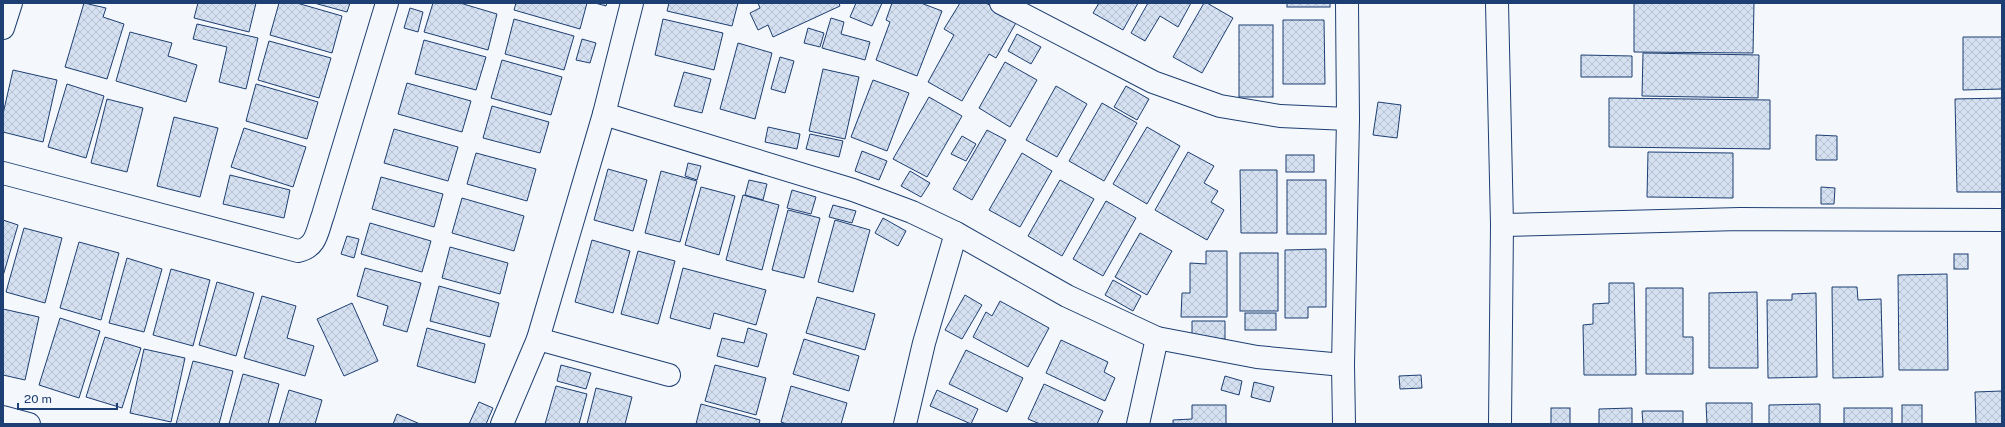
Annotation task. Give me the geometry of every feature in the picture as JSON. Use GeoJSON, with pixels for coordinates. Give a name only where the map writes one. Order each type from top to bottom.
{"type":"FeatureCollection","features":[{"type":"Feature","properties":{"kind":"street"},"geometry":{"type":"LineString","coordinates":[[3,28],[11,3]]}},
{"type":"Feature","properties":{"kind":"street"},"geometry":{"type":"LineString","coordinates":[[3,173],[298,251],[303,250],[310,246],[314,241],[323,215],[388,3]]}},
{"type":"Feature","properties":{"kind":"street"},"geometry":{"type":"LineString","coordinates":[[502,424],[538,339],[604,114],[632,3]]}},
{"type":"Feature","properties":{"kind":"street"},"geometry":{"type":"LineString","coordinates":[[1001,3],[1028,15],[1153,82],[1220,106],[1280,116],[1348,119]]}},
{"type":"Feature","properties":{"kind":"street"},"geometry":{"type":"LineString","coordinates":[[1344,424],[1343,365],[1348,119],[1347,3]]}},
{"type":"Feature","properties":{"kind":"street"},"geometry":{"type":"LineString","coordinates":[[1497,3],[1502,225],[1500,424]]}},
{"type":"Feature","properties":{"kind":"street"},"geometry":{"type":"LineString","coordinates":[[604,114],[853,190],[912,212],[956,233],[1068,296],[1157,338],[1257,357],[1343,365]]}},
{"type":"Feature","properties":{"kind":"street"},"geometry":{"type":"LineString","coordinates":[[1502,225],[1740,219],[2002,220]]}},
{"type":"Feature","properties":{"kind":"street"},"geometry":{"type":"LineString","coordinates":[[905,424],[922,350],[956,233]]}},
{"type":"Feature","properties":{"kind":"street"},"geometry":{"type":"LineString","coordinates":[[1138,424],[1157,338]]}},
{"type":"Feature","properties":{"kind":"street"},"geometry":{"type":"LineString","coordinates":[[538,339],[669,375]]}},
{"type":"Feature","properties":{"kind":"street"},"geometry":{"type":"LineString","coordinates":[[3,416],[29,424]]}},
{"type":"Feature","properties":{"kind":"building"},"geometry":{"type":"Polygon","coordinates":[[[84,3],[106,8],[103,17],[124,24],[107,79],[65,67],[84,3]]]}},
{"type":"Feature","properties":{"kind":"building"},"geometry":{"type":"Polygon","coordinates":[[[198,3],[256,3],[249,32],[194,18],[198,3]]]}},
{"type":"Feature","properties":{"kind":"building"},"geometry":{"type":"Polygon","coordinates":[[[279,3],[297,3],[342,16],[332,53],[270,35],[279,3]]]}},
{"type":"Feature","properties":{"kind":"building"},"geometry":{"type":"Polygon","coordinates":[[[314,3],[350,3],[347,12],[314,3]]]}},
{"type":"Feature","properties":{"kind":"building"},"geometry":{"type":"Polygon","coordinates":[[[433,3],[460,3],[497,14],[488,50],[424,32],[433,3]]]}},
{"type":"Feature","properties":{"kind":"building"},"geometry":{"type":"Polygon","coordinates":[[[516,3],[587,3],[580,29],[514,10],[516,3]]]}},
{"type":"Feature","properties":{"kind":"building"},"geometry":{"type":"Polygon","coordinates":[[[595,3],[607,3],[606,6],[595,3]]]}},
{"type":"Feature","properties":{"kind":"building"},"geometry":{"type":"Polygon","coordinates":[[[669,3],[738,3],[732,26],[667,11],[669,3]]]}},
{"type":"Feature","properties":{"kind":"building"},"geometry":{"type":"Polygon","coordinates":[[[758,3],[839,3],[840,6],[773,37],[768,25],[758,30],[750,13],[760,8],[758,3]]]}},
{"type":"Feature","properties":{"kind":"building"},"geometry":{"type":"Polygon","coordinates":[[[856,3],[882,3],[872,26],[850,17],[856,3]]]}},
{"type":"Feature","properties":{"kind":"building"},"geometry":{"type":"Polygon","coordinates":[[[892,3],[921,3],[942,11],[917,76],[876,60],[890,22],[886,20],[892,3]]]}},
{"type":"Feature","properties":{"kind":"building"},"geometry":{"type":"Polygon","coordinates":[[[960,3],[986,3],[1017,21],[996,58],[989,54],[962,101],[928,82],[954,35],[944,29],[960,3]]]}},
{"type":"Feature","properties":{"kind":"building"},"geometry":{"type":"Polygon","coordinates":[[[1099,3],[1138,3],[1123,30],[1093,13],[1099,3]]]}},
{"type":"Feature","properties":{"kind":"building"},"geometry":{"type":"Polygon","coordinates":[[[1148,3],[1191,3],[1178,27],[1160,16],[1145,41],[1131,33],[1148,3]]]}},
{"type":"Feature","properties":{"kind":"building"},"geometry":{"type":"Polygon","coordinates":[[[1204,3],[1207,3],[1233,18],[1202,73],[1173,57],[1204,3]]]}},
{"type":"Feature","properties":{"kind":"building"},"geometry":{"type":"Polygon","coordinates":[[[1287,3],[1330,3],[1330,7],[1287,7],[1287,3]]]}},
{"type":"Feature","properties":{"kind":"building"},"geometry":{"type":"Polygon","coordinates":[[[1634,3],[1754,3],[1753,53],[1634,52],[1634,3]]]}},
{"type":"Feature","properties":{"kind":"building"},"geometry":{"type":"Polygon","coordinates":[[[410,8],[423,12],[418,32],[404,28],[410,8]]]}},
{"type":"Feature","properties":{"kind":"building"},"geometry":{"type":"Polygon","coordinates":[[[831,18],[844,22],[841,34],[870,42],[865,60],[822,48],[831,18]]]}},
{"type":"Feature","properties":{"kind":"building"},"geometry":{"type":"Polygon","coordinates":[[[514,19],[574,36],[564,70],[505,54],[514,19]]]}},
{"type":"Feature","properties":{"kind":"building"},"geometry":{"type":"Polygon","coordinates":[[[663,19],[723,33],[714,70],[655,55],[663,19]]]}},
{"type":"Feature","properties":{"kind":"building"},"geometry":{"type":"Polygon","coordinates":[[[1283,20],[1324,20],[1325,84],[1283,84],[1283,20]]]}},
{"type":"Feature","properties":{"kind":"building"},"geometry":{"type":"Polygon","coordinates":[[[197,24],[258,38],[246,89],[219,82],[227,47],[193,39],[197,24]]]}},
{"type":"Feature","properties":{"kind":"building"},"geometry":{"type":"Polygon","coordinates":[[[1239,25],[1273,25],[1273,97],[1239,97],[1239,25]]]}},
{"type":"Feature","properties":{"kind":"building"},"geometry":{"type":"Polygon","coordinates":[[[808,28],[824,33],[820,47],[804,43],[808,28]]]}},
{"type":"Feature","properties":{"kind":"building"},"geometry":{"type":"Polygon","coordinates":[[[130,32],[172,43],[168,56],[197,65],[186,102],[116,81],[130,32]]]}},
{"type":"Feature","properties":{"kind":"building"},"geometry":{"type":"Polygon","coordinates":[[[1017,34],[1041,47],[1031,64],[1008,51],[1017,34]]]}},
{"type":"Feature","properties":{"kind":"building"},"geometry":{"type":"Polygon","coordinates":[[[1963,37],[2002,37],[2002,89],[1963,90],[1963,37]]]}},
{"type":"Feature","properties":{"kind":"building"},"geometry":{"type":"Polygon","coordinates":[[[582,39],[596,43],[590,63],[576,60],[582,39]]]}},
{"type":"Feature","properties":{"kind":"building"},"geometry":{"type":"Polygon","coordinates":[[[424,40],[486,57],[476,90],[415,74],[424,40]]]}},
{"type":"Feature","properties":{"kind":"building"},"geometry":{"type":"Polygon","coordinates":[[[269,41],[331,58],[319,98],[258,80],[269,41]]]}},
{"type":"Feature","properties":{"kind":"building"},"geometry":{"type":"Polygon","coordinates":[[[738,43],[772,53],[755,119],[720,109],[738,43]]]}},
{"type":"Feature","properties":{"kind":"building"},"geometry":{"type":"Polygon","coordinates":[[[1643,53],[1759,55],[1758,98],[1642,96],[1643,53]]]}},
{"type":"Feature","properties":{"kind":"building"},"geometry":{"type":"Polygon","coordinates":[[[1581,55],[1632,56],[1632,77],[1581,77],[1581,55]]]}},
{"type":"Feature","properties":{"kind":"building"},"geometry":{"type":"Polygon","coordinates":[[[780,57],[794,61],[785,93],[771,89],[780,57]]]}},
{"type":"Feature","properties":{"kind":"building"},"geometry":{"type":"Polygon","coordinates":[[[502,60],[562,77],[551,115],[491,98],[502,60]]]}},
{"type":"Feature","properties":{"kind":"building"},"geometry":{"type":"Polygon","coordinates":[[[1005,62],[1037,80],[1010,127],[979,108],[1005,62]]]}},
{"type":"Feature","properties":{"kind":"building"},"geometry":{"type":"Polygon","coordinates":[[[823,69],[859,77],[845,139],[809,131],[823,69]]]}},
{"type":"Feature","properties":{"kind":"building"},"geometry":{"type":"Polygon","coordinates":[[[13,70],[57,80],[43,142],[3,132],[3,114],[13,70]]]}},
{"type":"Feature","properties":{"kind":"building"},"geometry":{"type":"Polygon","coordinates":[[[684,72],[711,79],[702,113],[674,106],[684,72]]]}},
{"type":"Feature","properties":{"kind":"building"},"geometry":{"type":"Polygon","coordinates":[[[873,80],[909,93],[887,151],[851,137],[873,80]]]}},
{"type":"Feature","properties":{"kind":"building"},"geometry":{"type":"Polygon","coordinates":[[[407,83],[471,101],[462,132],[398,114],[407,83]]]}},
{"type":"Feature","properties":{"kind":"building"},"geometry":{"type":"Polygon","coordinates":[[[67,84],[104,96],[86,158],[48,147],[67,84]]]}},
{"type":"Feature","properties":{"kind":"building"},"geometry":{"type":"Polygon","coordinates":[[[256,84],[318,102],[307,139],[246,121],[256,84]]]}},
{"type":"Feature","properties":{"kind":"building"},"geometry":{"type":"Polygon","coordinates":[[[1056,86],[1087,104],[1057,157],[1026,140],[1056,86]]]}},
{"type":"Feature","properties":{"kind":"building"},"geometry":{"type":"Polygon","coordinates":[[[1126,86],[1149,99],[1137,120],[1114,107],[1126,86]]]}},
{"type":"Feature","properties":{"kind":"building"},"geometry":{"type":"Polygon","coordinates":[[[929,97],[962,116],[927,177],[893,159],[929,97]]]}},
{"type":"Feature","properties":{"kind":"building"},"geometry":{"type":"Polygon","coordinates":[[[1609,98],[1770,100],[1770,149],[1609,147],[1609,98]]]}},
{"type":"Feature","properties":{"kind":"building"},"geometry":{"type":"Polygon","coordinates":[[[2002,98],[2002,192],[1957,192],[1955,99],[2002,98]]]}},
{"type":"Feature","properties":{"kind":"building"},"geometry":{"type":"Polygon","coordinates":[[[107,99],[143,108],[127,172],[91,163],[107,99]]]}},
{"type":"Feature","properties":{"kind":"building"},"geometry":{"type":"Polygon","coordinates":[[[1378,102],[1401,105],[1397,138],[1373,135],[1378,102]]]}},
{"type":"Feature","properties":{"kind":"building"},"geometry":{"type":"Polygon","coordinates":[[[1102,103],[1137,123],[1104,181],[1069,161],[1102,103]]]}},
{"type":"Feature","properties":{"kind":"building"},"geometry":{"type":"Polygon","coordinates":[[[492,106],[549,122],[540,153],[483,138],[492,106]]]}},
{"type":"Feature","properties":{"kind":"building"},"geometry":{"type":"Polygon","coordinates":[[[174,117],[218,128],[200,197],[157,186],[174,117]]]}},
{"type":"Feature","properties":{"kind":"building"},"geometry":{"type":"Polygon","coordinates":[[[768,127],[800,134],[797,149],[765,142],[768,127]]]}},
{"type":"Feature","properties":{"kind":"building"},"geometry":{"type":"Polygon","coordinates":[[[1147,127],[1180,146],[1147,204],[1113,184],[1147,127]]]}},
{"type":"Feature","properties":{"kind":"building"},"geometry":{"type":"Polygon","coordinates":[[[244,128],[306,147],[293,187],[231,167],[244,128]]]}},
{"type":"Feature","properties":{"kind":"building"},"geometry":{"type":"Polygon","coordinates":[[[394,129],[458,147],[448,181],[384,163],[394,129]]]}},
{"type":"Feature","properties":{"kind":"building"},"geometry":{"type":"Polygon","coordinates":[[[987,130],[1006,140],[972,200],[953,189],[987,130]]]}},
{"type":"Feature","properties":{"kind":"building"},"geometry":{"type":"Polygon","coordinates":[[[810,134],[843,141],[839,157],[806,149],[810,134]]]}},
{"type":"Feature","properties":{"kind":"building"},"geometry":{"type":"Polygon","coordinates":[[[1816,135],[1837,136],[1837,160],[1816,160],[1816,135]]]}},
{"type":"Feature","properties":{"kind":"building"},"geometry":{"type":"Polygon","coordinates":[[[962,136],[976,144],[966,161],[951,154],[962,136]]]}},
{"type":"Feature","properties":{"kind":"building"},"geometry":{"type":"Polygon","coordinates":[[[862,151],[887,161],[879,180],[855,171],[862,151]]]}},
{"type":"Feature","properties":{"kind":"building"},"geometry":{"type":"Polygon","coordinates":[[[1188,152],[1214,166],[1204,183],[1218,191],[1211,202],[1224,210],[1207,240],[1155,210],[1188,152]]]}},
{"type":"Feature","properties":{"kind":"building"},"geometry":{"type":"Polygon","coordinates":[[[1648,152],[1733,153],[1733,198],[1647,197],[1648,152]]]}},
{"type":"Feature","properties":{"kind":"building"},"geometry":{"type":"Polygon","coordinates":[[[476,153],[536,169],[527,201],[467,184],[476,153]]]}},
{"type":"Feature","properties":{"kind":"building"},"geometry":{"type":"Polygon","coordinates":[[[1022,153],[1052,171],[1020,227],[989,210],[1022,153]]]}},
{"type":"Feature","properties":{"kind":"building"},"geometry":{"type":"Polygon","coordinates":[[[1286,155],[1314,155],[1314,172],[1286,172],[1286,155]]]}},
{"type":"Feature","properties":{"kind":"building"},"geometry":{"type":"Polygon","coordinates":[[[688,163],[701,166],[697,180],[685,176],[688,163]]]}},
{"type":"Feature","properties":{"kind":"building"},"geometry":{"type":"Polygon","coordinates":[[[608,169],[647,180],[633,231],[594,220],[608,169]]]}},
{"type":"Feature","properties":{"kind":"building"},"geometry":{"type":"Polygon","coordinates":[[[1240,170],[1277,170],[1277,233],[1241,233],[1240,170]]]}},
{"type":"Feature","properties":{"kind":"building"},"geometry":{"type":"Polygon","coordinates":[[[661,171],[697,181],[680,242],[645,233],[661,171]]]}},
{"type":"Feature","properties":{"kind":"building"},"geometry":{"type":"Polygon","coordinates":[[[910,171],[930,183],[921,197],[901,186],[910,171]]]}},
{"type":"Feature","properties":{"kind":"building"},"geometry":{"type":"Polygon","coordinates":[[[230,175],[290,190],[284,218],[223,204],[230,175]]]}},
{"type":"Feature","properties":{"kind":"building"},"geometry":{"type":"Polygon","coordinates":[[[381,177],[443,194],[434,227],[372,209],[381,177]]]}},
{"type":"Feature","properties":{"kind":"building"},"geometry":{"type":"Polygon","coordinates":[[[749,180],[767,184],[763,200],[745,195],[749,180]]]}},
{"type":"Feature","properties":{"kind":"building"},"geometry":{"type":"Polygon","coordinates":[[[1060,180],[1094,199],[1062,256],[1028,236],[1060,180]]]}},
{"type":"Feature","properties":{"kind":"building"},"geometry":{"type":"Polygon","coordinates":[[[1287,180],[1326,180],[1326,234],[1287,234],[1287,180]]]}},
{"type":"Feature","properties":{"kind":"building"},"geometry":{"type":"Polygon","coordinates":[[[701,187],[735,196],[719,255],[685,245],[701,187]]]}},
{"type":"Feature","properties":{"kind":"building"},"geometry":{"type":"Polygon","coordinates":[[[1821,187],[1835,188],[1834,204],[1821,204],[1821,187]]]}},
{"type":"Feature","properties":{"kind":"building"},"geometry":{"type":"Polygon","coordinates":[[[792,190],[816,197],[811,214],[787,208],[792,190]]]}},
{"type":"Feature","properties":{"kind":"building"},"geometry":{"type":"Polygon","coordinates":[[[743,195],[779,205],[762,270],[726,260],[743,195]]]}},
{"type":"Feature","properties":{"kind":"building"},"geometry":{"type":"Polygon","coordinates":[[[462,198],[524,216],[514,251],[452,233],[462,198]]]}},
{"type":"Feature","properties":{"kind":"building"},"geometry":{"type":"Polygon","coordinates":[[[1106,201],[1136,218],[1103,276],[1073,259],[1106,201]]]}},
{"type":"Feature","properties":{"kind":"building"},"geometry":{"type":"Polygon","coordinates":[[[833,205],[856,211],[852,223],[829,217],[833,205]]]}},
{"type":"Feature","properties":{"kind":"building"},"geometry":{"type":"Polygon","coordinates":[[[788,210],[820,218],[804,278],[772,270],[788,210]]]}},
{"type":"Feature","properties":{"kind":"building"},"geometry":{"type":"Polygon","coordinates":[[[883,218],[906,231],[898,246],[875,233],[883,218]]]}},
{"type":"Feature","properties":{"kind":"building"},"geometry":{"type":"Polygon","coordinates":[[[3,220],[18,225],[3,276],[3,220]]]}},
{"type":"Feature","properties":{"kind":"building"},"geometry":{"type":"Polygon","coordinates":[[[835,220],[870,230],[853,292],[818,282],[835,220]]]}},
{"type":"Feature","properties":{"kind":"building"},"geometry":{"type":"Polygon","coordinates":[[[370,223],[431,241],[422,272],[361,254],[370,223]]]}},
{"type":"Feature","properties":{"kind":"building"},"geometry":{"type":"Polygon","coordinates":[[[24,228],[62,238],[45,303],[6,292],[24,228]]]}},
{"type":"Feature","properties":{"kind":"building"},"geometry":{"type":"Polygon","coordinates":[[[1140,233],[1172,251],[1147,295],[1115,277],[1140,233]]]}},
{"type":"Feature","properties":{"kind":"building"},"geometry":{"type":"Polygon","coordinates":[[[347,236],[359,239],[354,258],[341,254],[347,236]]]}},
{"type":"Feature","properties":{"kind":"building"},"geometry":{"type":"Polygon","coordinates":[[[592,240],[630,251],[613,313],[575,302],[592,240]]]}},
{"type":"Feature","properties":{"kind":"building"},"geometry":{"type":"Polygon","coordinates":[[[79,242],[119,253],[101,320],[60,308],[79,242]]]}},
{"type":"Feature","properties":{"kind":"building"},"geometry":{"type":"Polygon","coordinates":[[[450,247],[508,263],[500,294],[442,278],[450,247]]]}},
{"type":"Feature","properties":{"kind":"building"},"geometry":{"type":"Polygon","coordinates":[[[1326,249],[1326,307],[1308,307],[1308,318],[1285,318],[1285,250],[1326,249]]]}},
{"type":"Feature","properties":{"kind":"building"},"geometry":{"type":"Polygon","coordinates":[[[638,251],[675,261],[658,324],[621,314],[638,251]]]}},
{"type":"Feature","properties":{"kind":"building"},"geometry":{"type":"Polygon","coordinates":[[[1206,251],[1227,251],[1227,317],[1181,317],[1182,293],[1190,293],[1190,263],[1206,264],[1206,251]]]}},
{"type":"Feature","properties":{"kind":"building"},"geometry":{"type":"Polygon","coordinates":[[[1240,253],[1278,253],[1278,311],[1240,311],[1240,253]]]}},
{"type":"Feature","properties":{"kind":"building"},"geometry":{"type":"Polygon","coordinates":[[[1954,254],[1968,254],[1968,269],[1954,269],[1954,254]]]}},
{"type":"Feature","properties":{"kind":"building"},"geometry":{"type":"Polygon","coordinates":[[[127,258],[162,269],[144,332],[109,323],[127,258]]]}},
{"type":"Feature","properties":{"kind":"building"},"geometry":{"type":"Polygon","coordinates":[[[365,268],[421,283],[407,332],[383,325],[388,306],[357,296],[365,268]]]}},
{"type":"Feature","properties":{"kind":"building"},"geometry":{"type":"Polygon","coordinates":[[[683,268],[766,290],[756,325],[714,313],[710,329],[670,318],[683,268]]]}},
{"type":"Feature","properties":{"kind":"building"},"geometry":{"type":"Polygon","coordinates":[[[171,269],[210,280],[193,346],[153,335],[171,269]]]}},
{"type":"Feature","properties":{"kind":"building"},"geometry":{"type":"Polygon","coordinates":[[[1947,274],[1948,370],[1899,370],[1898,275],[1947,274]]]}},
{"type":"Feature","properties":{"kind":"building"},"geometry":{"type":"Polygon","coordinates":[[[1113,280],[1141,296],[1133,311],[1105,295],[1113,280]]]}},
{"type":"Feature","properties":{"kind":"building"},"geometry":{"type":"Polygon","coordinates":[[[217,282],[254,293],[236,356],[199,345],[217,282]]]}},
{"type":"Feature","properties":{"kind":"building"},"geometry":{"type":"Polygon","coordinates":[[[1609,283],[1634,283],[1636,375],[1584,375],[1583,325],[1593,324],[1593,304],[1609,303],[1609,283]]]}},
{"type":"Feature","properties":{"kind":"building"},"geometry":{"type":"Polygon","coordinates":[[[439,286],[499,303],[490,337],[430,321],[439,286]]]}},
{"type":"Feature","properties":{"kind":"building"},"geometry":{"type":"Polygon","coordinates":[[[1832,287],[1857,287],[1858,300],[1881,299],[1883,377],[1833,378],[1832,287]]]}},
{"type":"Feature","properties":{"kind":"building"},"geometry":{"type":"Polygon","coordinates":[[[1646,288],[1683,288],[1683,337],[1693,337],[1693,374],[1646,374],[1646,288]]]}},
{"type":"Feature","properties":{"kind":"building"},"geometry":{"type":"Polygon","coordinates":[[[1757,292],[1758,368],[1709,368],[1709,293],[1757,292]]]}},
{"type":"Feature","properties":{"kind":"building"},"geometry":{"type":"Polygon","coordinates":[[[1816,293],[1817,377],[1768,378],[1767,300],[1792,300],[1792,294],[1816,293]]]}},
{"type":"Feature","properties":{"kind":"building"},"geometry":{"type":"Polygon","coordinates":[[[965,295],[982,305],[962,339],[945,330],[965,295]]]}},
{"type":"Feature","properties":{"kind":"building"},"geometry":{"type":"Polygon","coordinates":[[[262,296],[296,306],[287,338],[314,346],[305,376],[244,358],[262,296]]]}},
{"type":"Feature","properties":{"kind":"building"},"geometry":{"type":"Polygon","coordinates":[[[817,297],[875,314],[865,350],[806,333],[817,297]]]}},
{"type":"Feature","properties":{"kind":"building"},"geometry":{"type":"Polygon","coordinates":[[[1000,301],[1049,328],[1028,367],[973,337],[986,312],[992,316],[1000,301]]]}},
{"type":"Feature","properties":{"kind":"building"},"geometry":{"type":"Polygon","coordinates":[[[352,303],[378,361],[344,376],[317,319],[352,303]]]}},
{"type":"Feature","properties":{"kind":"building"},"geometry":{"type":"Polygon","coordinates":[[[3,309],[39,317],[25,380],[3,375],[3,309]]]}},
{"type":"Feature","properties":{"kind":"building"},"geometry":{"type":"Polygon","coordinates":[[[1245,313],[1276,313],[1276,330],[1245,330],[1245,313]]]}},
{"type":"Feature","properties":{"kind":"building"},"geometry":{"type":"Polygon","coordinates":[[[60,318],[100,331],[79,398],[39,385],[60,318]]]}},
{"type":"Feature","properties":{"kind":"building"},"geometry":{"type":"Polygon","coordinates":[[[1192,321],[1225,321],[1225,339],[1192,338],[1192,321]]]}},
{"type":"Feature","properties":{"kind":"building"},"geometry":{"type":"Polygon","coordinates":[[[427,328],[485,344],[475,383],[417,366],[427,328]]]}},
{"type":"Feature","properties":{"kind":"building"},"geometry":{"type":"Polygon","coordinates":[[[748,328],[767,334],[758,367],[717,356],[722,338],[744,343],[748,328]]]}},
{"type":"Feature","properties":{"kind":"building"},"geometry":{"type":"Polygon","coordinates":[[[105,337],[141,348],[122,408],[86,397],[105,337]]]}},
{"type":"Feature","properties":{"kind":"building"},"geometry":{"type":"Polygon","coordinates":[[[804,339],[859,356],[849,391],[793,374],[804,339]]]}},
{"type":"Feature","properties":{"kind":"building"},"geometry":{"type":"Polygon","coordinates":[[[1061,340],[1108,362],[1104,372],[1115,378],[1105,401],[1046,373],[1061,340]]]}},
{"type":"Feature","properties":{"kind":"building"},"geometry":{"type":"Polygon","coordinates":[[[144,349],[185,358],[171,422],[130,413],[144,349]]]}},
{"type":"Feature","properties":{"kind":"building"},"geometry":{"type":"Polygon","coordinates":[[[966,350],[1023,378],[1007,412],[949,384],[966,350]]]}},
{"type":"Feature","properties":{"kind":"building"},"geometry":{"type":"Polygon","coordinates":[[[193,361],[233,371],[219,424],[176,424],[193,361]]]}},
{"type":"Feature","properties":{"kind":"building"},"geometry":{"type":"Polygon","coordinates":[[[561,365],[591,373],[586,389],[557,381],[561,365]]]}},
{"type":"Feature","properties":{"kind":"building"},"geometry":{"type":"Polygon","coordinates":[[[715,365],[766,378],[756,415],[705,401],[715,365]]]}},
{"type":"Feature","properties":{"kind":"building"},"geometry":{"type":"Polygon","coordinates":[[[243,374],[279,384],[268,424],[229,424],[243,374]]]}},
{"type":"Feature","properties":{"kind":"building"},"geometry":{"type":"Polygon","coordinates":[[[1421,375],[1422,388],[1400,389],[1399,376],[1421,375]]]}},
{"type":"Feature","properties":{"kind":"building"},"geometry":{"type":"Polygon","coordinates":[[[1225,376],[1242,381],[1239,395],[1221,390],[1225,376]]]}},
{"type":"Feature","properties":{"kind":"building"},"geometry":{"type":"Polygon","coordinates":[[[1254,382],[1274,387],[1270,402],[1251,397],[1254,382]]]}},
{"type":"Feature","properties":{"kind":"building"},"geometry":{"type":"Polygon","coordinates":[[[1044,384],[1103,411],[1097,424],[1040,424],[1028,419],[1044,384]]]}},
{"type":"Feature","properties":{"kind":"building"},"geometry":{"type":"Polygon","coordinates":[[[556,386],[587,394],[579,424],[545,424],[556,386]]]}},
{"type":"Feature","properties":{"kind":"building"},"geometry":{"type":"Polygon","coordinates":[[[791,386],[847,403],[841,424],[787,424],[781,422],[791,386]]]}},
{"type":"Feature","properties":{"kind":"building"},"geometry":{"type":"Polygon","coordinates":[[[596,388],[632,397],[625,424],[587,424],[596,388]]]}},
{"type":"Feature","properties":{"kind":"building"},"geometry":{"type":"Polygon","coordinates":[[[289,390],[322,400],[315,424],[279,424],[289,390]]]}},
{"type":"Feature","properties":{"kind":"building"},"geometry":{"type":"Polygon","coordinates":[[[937,390],[978,409],[971,424],[930,406],[937,390]]]}},
{"type":"Feature","properties":{"kind":"building"},"geometry":{"type":"Polygon","coordinates":[[[2002,391],[2002,424],[1976,424],[1975,392],[2002,391]]]}},
{"type":"Feature","properties":{"kind":"building"},"geometry":{"type":"Polygon","coordinates":[[[479,402],[493,408],[486,424],[469,424],[479,402]]]}},
{"type":"Feature","properties":{"kind":"building"},"geometry":{"type":"Polygon","coordinates":[[[1706,403],[1752,403],[1752,424],[1707,424],[1706,403]]]}},
{"type":"Feature","properties":{"kind":"building"},"geometry":{"type":"Polygon","coordinates":[[[701,404],[760,420],[759,424],[696,424],[701,404]]]}},
{"type":"Feature","properties":{"kind":"building"},"geometry":{"type":"Polygon","coordinates":[[[1820,404],[1820,424],[1769,424],[1769,405],[1820,404]]]}},
{"type":"Feature","properties":{"kind":"building"},"geometry":{"type":"Polygon","coordinates":[[[1192,405],[1226,405],[1226,424],[1173,424],[1173,420],[1192,419],[1192,405]]]}},
{"type":"Feature","properties":{"kind":"building"},"geometry":{"type":"Polygon","coordinates":[[[1902,405],[1922,405],[1922,424],[1902,424],[1902,405]]]}},
{"type":"Feature","properties":{"kind":"building"},"geometry":{"type":"Polygon","coordinates":[[[1551,408],[1570,408],[1570,424],[1551,424],[1551,408]]]}},
{"type":"Feature","properties":{"kind":"building"},"geometry":{"type":"Polygon","coordinates":[[[1632,408],[1632,424],[1599,424],[1599,409],[1632,408]]]}},
{"type":"Feature","properties":{"kind":"building"},"geometry":{"type":"Polygon","coordinates":[[[1844,408],[1892,408],[1892,424],[1844,424],[1844,408]]]}},
{"type":"Feature","properties":{"kind":"building"},"geometry":{"type":"Polygon","coordinates":[[[1642,411],[1683,411],[1683,424],[1643,424],[1642,411]]]}},
{"type":"Feature","properties":{"kind":"building"},"geometry":{"type":"Polygon","coordinates":[[[397,414],[420,424],[393,424],[397,414]]]}}]}
